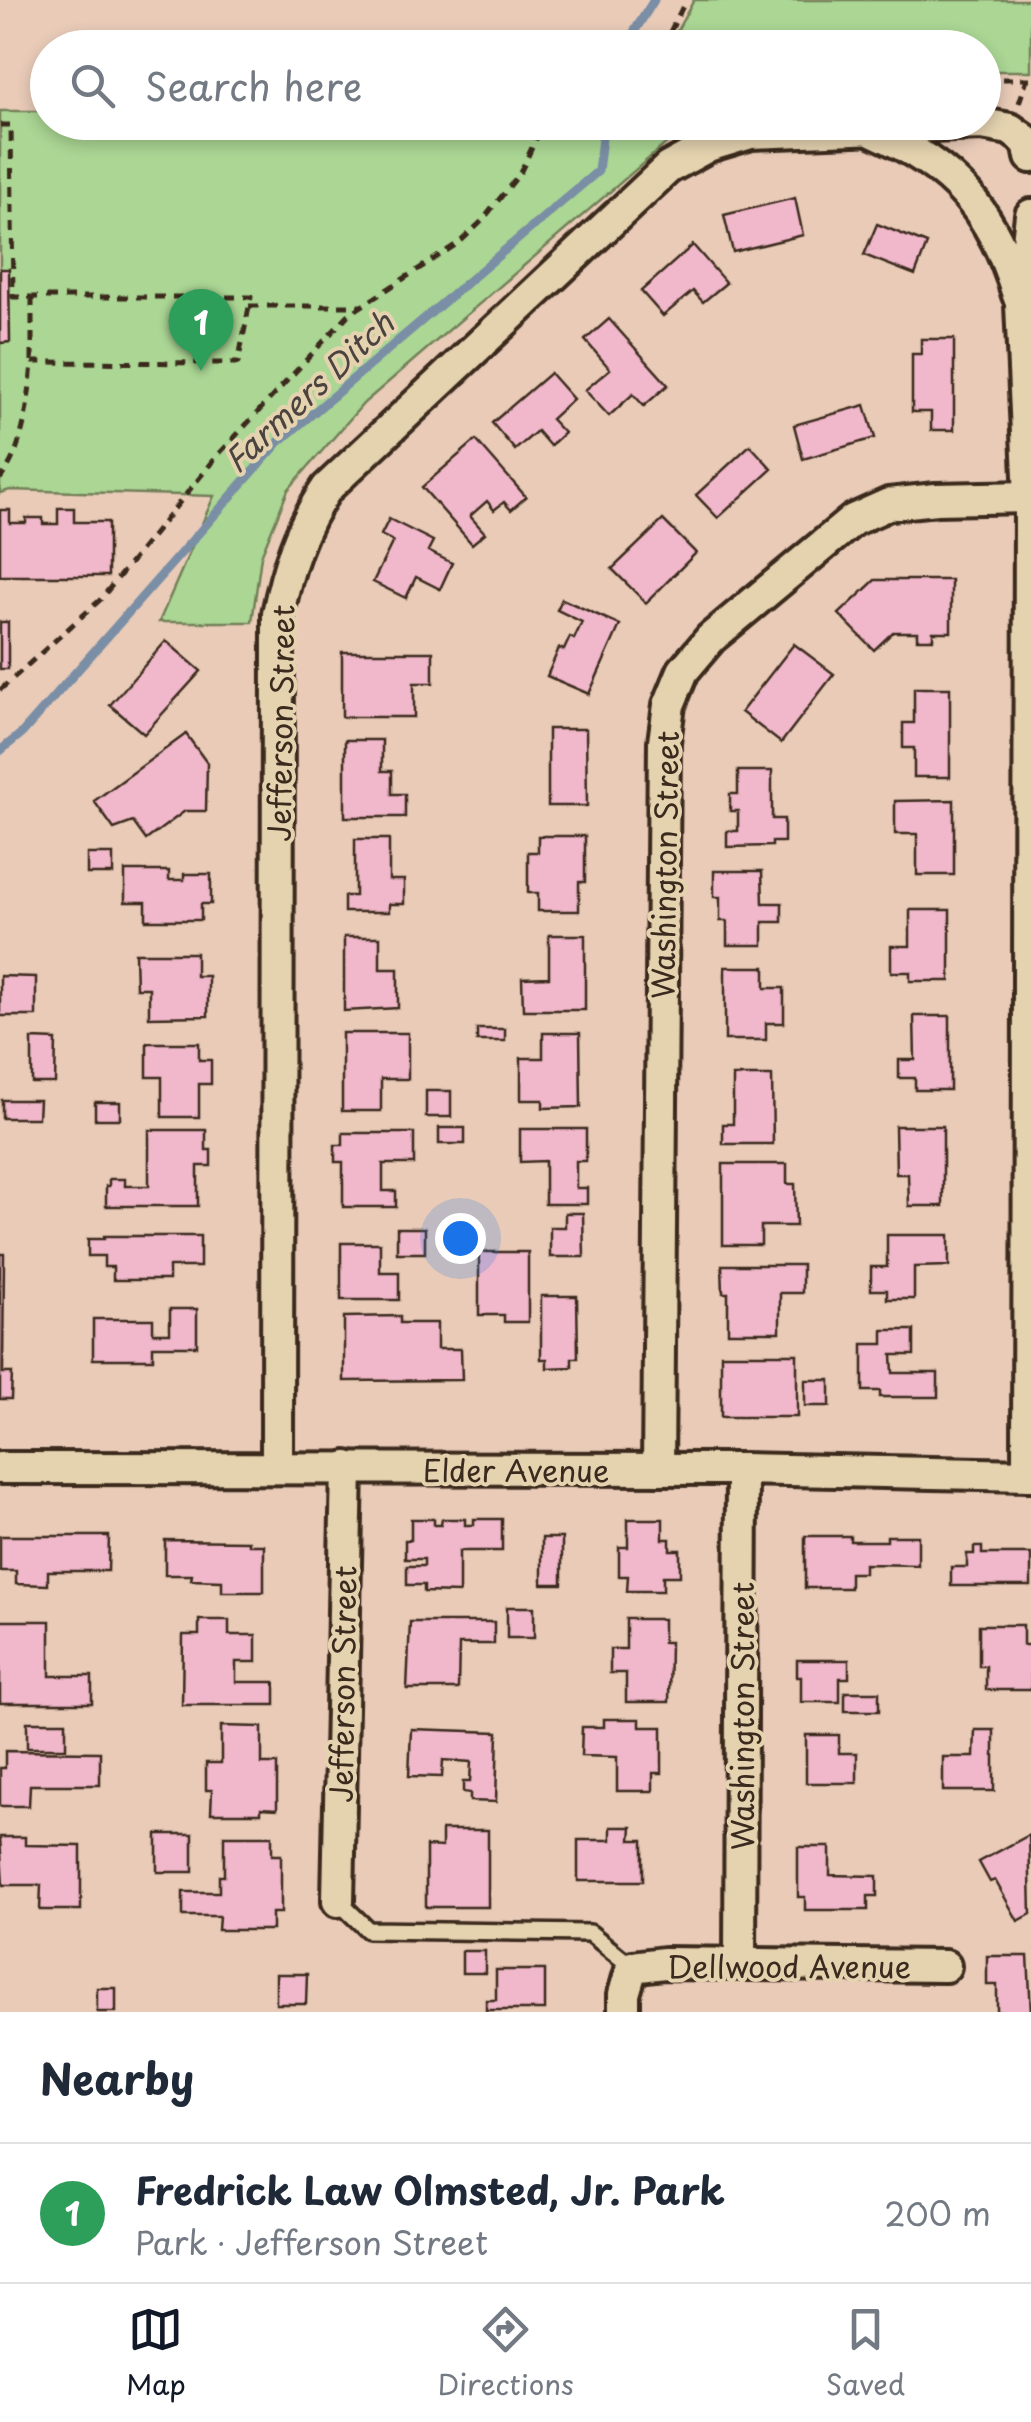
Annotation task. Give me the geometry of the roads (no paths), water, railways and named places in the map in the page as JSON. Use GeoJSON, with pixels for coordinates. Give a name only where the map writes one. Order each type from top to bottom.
{"type":"FeatureCollection","features":[{"type":"Feature","properties":{"kind":"street","name":"Jefferson Street"},"geometry":{"type":"LineString","coordinates":[[1001,127],[1028,142],[1031,157]]}},
{"type":"Feature","properties":{"kind":"street","name":"Jefferson Street"},"geometry":{"type":"LineString","coordinates":[[278,1467],[278,614],[288,564],[327,488],[668,168],[728,140]]}},
{"type":"Feature","properties":{"kind":"street"},"geometry":{"type":"LineString","coordinates":[[890,140],[934,163],[982,211],[1008,260],[1021,305]]}},
{"type":"Feature","properties":{"kind":"street"},"geometry":{"type":"LineString","coordinates":[[1030,1475],[1030,497],[1021,305],[1031,215]]}},
{"type":"Feature","properties":{"kind":"street","name":"Washington Street"},"geometry":{"type":"LineString","coordinates":[[658,1470],[664,742],[668,705],[683,671],[711,638],[853,520],[889,504],[1030,497]]}},
{"type":"Feature","properties":{"kind":"street","name":"Elder Avenue"},"geometry":{"type":"LineString","coordinates":[[0,1468],[742,1470],[1030,1475]]}},
{"type":"Feature","properties":{"kind":"street","name":"Jefferson Street"},"geometry":{"type":"LineString","coordinates":[[338,1901],[347,1468]]}},
{"type":"Feature","properties":{"kind":"street","name":"Washington Street"},"geometry":{"type":"LineString","coordinates":[[740,1963],[742,1470]]}},
{"type":"Feature","properties":{"kind":"street","name":"Dellwood Avenue"},"geometry":{"type":"LineString","coordinates":[[632,1967],[664,1963],[945,1966]]}},
{"type":"Feature","properties":{"kind":"street"},"geometry":{"type":"LineString","coordinates":[[624,2012],[624,1994],[632,1967]]}},
{"type":"Feature","properties":{"kind":"lane"},"geometry":{"type":"LineString","coordinates":[[338,1901],[368,1930],[590,1932],[632,1967]]}},
{"type":"Feature","properties":{"kind":"waterway","name":"Farmers Ditch"},"geometry":{"type":"LineString","coordinates":[[635,30],[654,0]]}},
{"type":"Feature","properties":{"kind":"waterway","name":"Farmers Ditch"},"geometry":{"type":"LineString","coordinates":[[0,751],[22,733],[279,442],[598,171],[602,140]]}},
{"type":"Feature","properties":{"kind":"place","name":"Fredrick Law Olmsted, Jr. Park"},"geometry":{"type":"Point","coordinates":[201,371]}}]}
